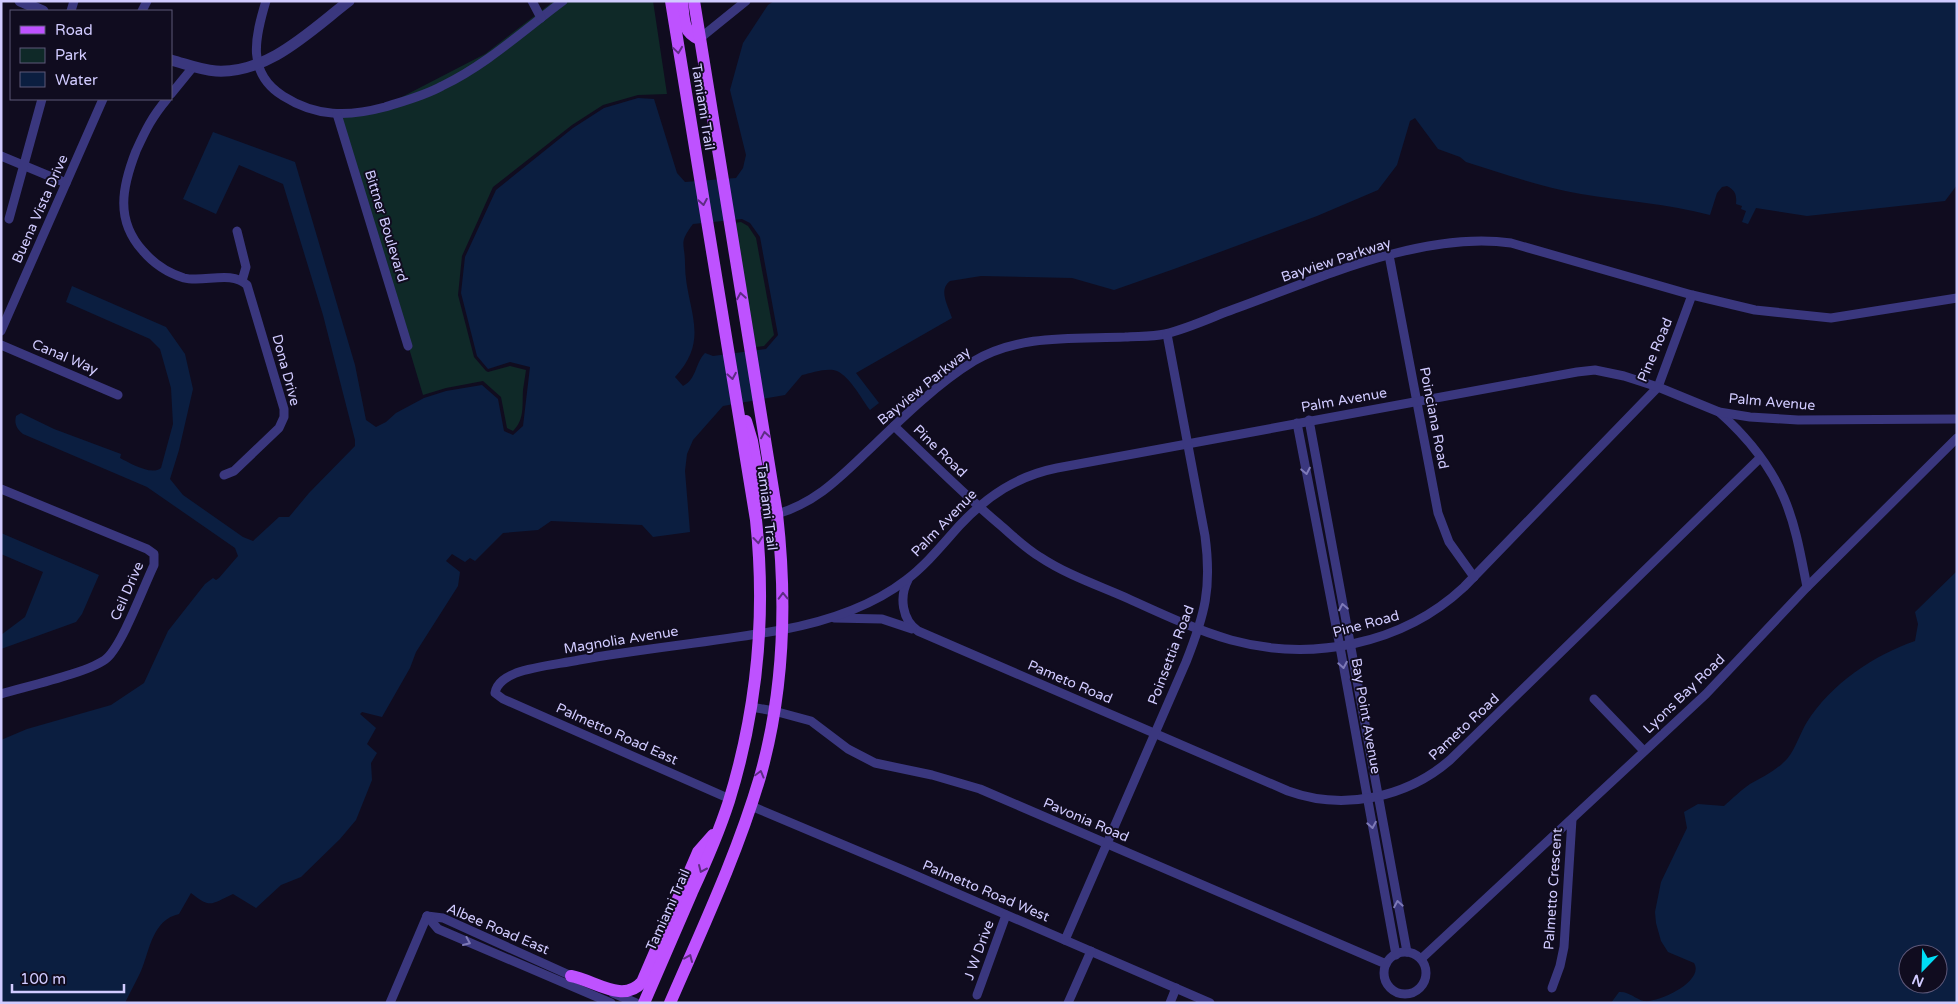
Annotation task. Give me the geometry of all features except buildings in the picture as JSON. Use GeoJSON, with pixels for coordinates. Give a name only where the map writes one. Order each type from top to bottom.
{"type":"FeatureCollection","features":[{"type":"Feature","properties":{"kind":"main road","name":"Tamiami Trail"},"geometry":{"type":"LineString","coordinates":[[644,1003],[720,828],[730,800],[750,707],[760,633],[761,602],[758,546],[738,405],[671,1]]}},
{"type":"Feature","properties":{"kind":"main road"},"geometry":{"type":"LineString","coordinates":[[682,1],[685,27],[692,36],[700,39]]}},
{"type":"Feature","properties":{"kind":"main road","name":"Tamiami Trail"},"geometry":{"type":"LineString","coordinates":[[670,1003],[735,851],[751,806],[762,767],[774,711],[782,630],[782,570],[777,514],[694,1]]}},
{"type":"Feature","properties":{"kind":"main road"},"geometry":{"type":"LineString","coordinates":[[738,405],[748,423],[763,504],[768,510],[777,514]]}},
{"type":"Feature","properties":{"kind":"main road"},"geometry":{"type":"LineString","coordinates":[[571,976],[583,978],[618,993],[629,993],[638,987],[642,982],[698,852],[720,828]]}},
{"type":"Feature","properties":{"kind":"street"},"geometry":{"type":"LineString","coordinates":[[20,1],[41,10]]}},
{"type":"Feature","properties":{"kind":"street"},"geometry":{"type":"LineString","coordinates":[[266,1],[256,36],[256,46],[259,65],[267,83],[289,100],[315,111],[337,114],[382,108],[442,87],[480,63],[563,1]]}},
{"type":"Feature","properties":{"kind":"street"},"geometry":{"type":"LineString","coordinates":[[172,60],[209,70],[232,71],[259,65],[287,48],[349,1]]}},
{"type":"Feature","properties":{"kind":"street"},"geometry":{"type":"LineString","coordinates":[[532,1],[541,18]]}},
{"type":"Feature","properties":{"kind":"street"},"geometry":{"type":"LineString","coordinates":[[700,39],[746,1]]}},
{"type":"Feature","properties":{"kind":"street"},"geometry":{"type":"LineString","coordinates":[[172,93],[193,67]]}},
{"type":"Feature","properties":{"kind":"street"},"geometry":{"type":"LineString","coordinates":[[9,219],[42,100]]}},
{"type":"Feature","properties":{"kind":"street","name":"Buena Vista Drive"},"geometry":{"type":"LineString","coordinates":[[1,331],[103,100]]}},
{"type":"Feature","properties":{"kind":"street"},"geometry":{"type":"LineString","coordinates":[[166,100],[148,122],[126,176],[123,206],[128,229],[145,254],[157,265],[172,273],[190,279],[229,278],[242,281],[246,267],[237,231]]}},
{"type":"Feature","properties":{"kind":"street","name":"Bittner Boulevard"},"geometry":{"type":"LineString","coordinates":[[337,114],[408,346]]}},
{"type":"Feature","properties":{"kind":"street"},"geometry":{"type":"LineString","coordinates":[[1,156],[66,183]]}},
{"type":"Feature","properties":{"kind":"street","name":"Bayview Parkway"},"geometry":{"type":"LineString","coordinates":[[777,514],[798,508],[820,494],[894,426],[964,368],[985,355],[1008,346],[1032,341],[1167,334],[1389,256],[1453,243],[1498,241],[1526,246],[1692,295],[1755,310],[1831,318],[1957,298]]}},
{"type":"Feature","properties":{"kind":"street","name":"Poinciana Road"},"geometry":{"type":"LineString","coordinates":[[1389,256],[1441,523],[1449,542],[1474,577]]}},
{"type":"Feature","properties":{"kind":"street","name":"Dona Drive"},"geometry":{"type":"LineString","coordinates":[[224,475],[234,471],[280,428],[284,417],[284,409],[249,288],[242,281]]}},
{"type":"Feature","properties":{"kind":"street","name":"Pine Road"},"geometry":{"type":"LineString","coordinates":[[894,426],[978,507],[1042,559],[1076,576],[1199,629],[1232,640],[1269,648],[1313,649],[1340,647],[1388,634],[1425,618],[1446,604],[1474,577],[1658,387],[1692,295]]}},
{"type":"Feature","properties":{"kind":"street","name":"Poinsettia Road"},"geometry":{"type":"LineString","coordinates":[[1065,940],[1199,629],[1206,603],[1208,561],[1167,334]]}},
{"type":"Feature","properties":{"kind":"street","name":"Canal Way"},"geometry":{"type":"LineString","coordinates":[[1,345],[118,395]]}},
{"type":"Feature","properties":{"kind":"street","name":"Palm Avenue"},"geometry":{"type":"LineString","coordinates":[[782,630],[829,618],[868,603],[908,579],[978,507],[1000,490],[1031,474],[1308,420],[1595,370],[1624,376],[1658,387],[1719,412],[1769,419],[1957,419]]}},
{"type":"Feature","properties":{"kind":"street"},"geometry":{"type":"LineString","coordinates":[[1719,412],[1739,432],[1760,458],[1777,485],[1788,508],[1806,587]]}},
{"type":"Feature","properties":{"kind":"street","name":"Bay Point Avenue"},"geometry":{"type":"LineString","coordinates":[[1308,420],[1407,952]]}},
{"type":"Feature","properties":{"kind":"street","name":"Bay Point Avenue"},"geometry":{"type":"LineString","coordinates":[[1297,423],[1396,955]]}},
{"type":"Feature","properties":{"kind":"street","name":"Lyons Bay Road"},"geometry":{"type":"LineString","coordinates":[[1421,959],[1706,694],[1806,587],[1957,438]]}},
{"type":"Feature","properties":{"kind":"street","name":"Pameto Road"},"geometry":{"type":"LineString","coordinates":[[829,618],[877,619],[902,624],[1299,795],[1330,800],[1367,798],[1413,786],[1436,772],[1450,760],[1760,458]]}},
{"type":"Feature","properties":{"kind":"street","name":"Ceil Drive"},"geometry":{"type":"LineString","coordinates":[[1,490],[147,549],[154,554],[155,559],[118,644],[107,658],[91,667],[1,694]]}},
{"type":"Feature","properties":{"kind":"street"},"geometry":{"type":"LineString","coordinates":[[908,579],[903,596],[905,616],[910,626],[918,631]]}},
{"type":"Feature","properties":{"kind":"street","name":"Magnolia Avenue"},"geometry":{"type":"LineString","coordinates":[[495,692],[500,682],[524,670],[619,653],[782,630]]}},
{"type":"Feature","properties":{"kind":"street","name":"Palmetto Road East"},"geometry":{"type":"LineString","coordinates":[[495,692],[503,698],[730,800]]}},
{"type":"Feature","properties":{"kind":"street"},"geometry":{"type":"LineString","coordinates":[[1594,698],[1644,751]]}},
{"type":"Feature","properties":{"kind":"street","name":"Pavonia Road"},"geometry":{"type":"LineString","coordinates":[[750,707],[774,711],[810,721],[848,749],[875,763],[966,784],[1386,964]]}},
{"type":"Feature","properties":{"kind":"street","name":"Palmetto Road West"},"geometry":{"type":"LineString","coordinates":[[751,806],[1210,1003]]}},
{"type":"Feature","properties":{"kind":"street","name":"Palmetto Crescent"},"geometry":{"type":"LineString","coordinates":[[1552,988],[1564,947],[1572,819]]}},
{"type":"Feature","properties":{"kind":"street","name":"J W Drive"},"geometry":{"type":"LineString","coordinates":[[977,995],[1006,914]]}},
{"type":"Feature","properties":{"kind":"street"},"geometry":{"type":"LineString","coordinates":[[390,1003],[427,916]]}},
{"type":"Feature","properties":{"kind":"street","name":"Albee Road East"},"geometry":{"type":"LineString","coordinates":[[427,916],[442,918],[636,1003]]}},
{"type":"Feature","properties":{"kind":"street","name":"Albee Road East"},"geometry":{"type":"LineString","coordinates":[[427,916],[438,929],[611,1003]]}},
{"type":"Feature","properties":{"kind":"street"},"geometry":{"type":"LineString","coordinates":[[1068,1003],[1091,951]]}},
{"type":"Feature","properties":{"kind":"street"},"geometry":{"type":"LineString","coordinates":[[1407,952],[1421,959],[1426,971],[1424,983],[1416,992],[1397,993],[1391,989],[1384,978],[1386,964],[1396,955],[1407,952]]}},
{"type":"Feature","properties":{"kind":"street"},"geometry":{"type":"LineString","coordinates":[[1170,1003],[1176,988]]}},
{"type":"Feature","properties":{"kind":"street"},"geometry":{"type":"LineString","coordinates":[[1392,1003],[1397,993]]}},
{"type":"Feature","properties":{"kind":"green space"},"geometry":{"type":"Polygon","coordinates":[[[554,1],[653,1],[667,94],[638,95],[603,105],[572,125],[493,187],[462,256],[458,295],[474,357],[486,371],[510,366],[526,370],[521,417],[513,431],[507,428],[501,397],[483,381],[446,388],[423,395],[340,118],[398,99],[485,54],[554,1]]]}},
{"type":"Feature","properties":{"kind":"green space"},"geometry":{"type":"Polygon","coordinates":[[[741,222],[748,226],[756,238],[774,335],[764,346],[756,347],[734,223],[741,222]]]}},
{"type":"Feature","properties":{"kind":"water"},"geometry":{"type":"Polygon","coordinates":[[[774,1],[1957,1],[1957,185],[1945,201],[1807,216],[1756,208],[1748,224],[1742,222],[1746,211],[1741,209],[1742,206],[1736,204],[1735,193],[1727,186],[1722,187],[1717,193],[1710,215],[1662,205],[1552,188],[1466,162],[1460,157],[1438,149],[1415,118],[1410,121],[1397,165],[1378,190],[1317,216],[1174,269],[1114,290],[1072,278],[981,276],[950,281],[946,285],[944,293],[952,318],[856,373],[879,403],[870,410],[846,378],[833,370],[802,375],[785,395],[723,406],[693,440],[687,454],[685,471],[690,532],[653,537],[642,525],[551,521],[538,530],[503,533],[475,561],[470,558],[465,562],[452,554],[446,561],[460,572],[458,586],[416,652],[410,668],[382,717],[362,712],[360,714],[376,728],[367,744],[377,753],[371,763],[372,780],[356,820],[340,839],[301,877],[281,885],[256,908],[233,894],[215,902],[207,903],[191,893],[179,914],[170,917],[157,929],[141,971],[125,1003],[1,1003],[1,740],[27,729],[111,705],[144,683],[168,631],[205,584],[213,578],[216,580],[219,578],[238,556],[235,548],[147,487],[23,434],[18,428],[15,421],[16,416],[21,413],[54,429],[121,454],[120,458],[140,468],[152,471],[161,468],[173,424],[171,388],[160,349],[150,339],[66,302],[72,286],[166,327],[185,354],[193,389],[179,450],[170,479],[183,495],[243,537],[253,541],[279,517],[289,517],[309,493],[355,446],[355,440],[323,315],[283,184],[239,165],[216,214],[183,199],[213,132],[295,162],[355,365],[366,420],[376,427],[386,422],[396,413],[424,398],[446,391],[482,385],[498,399],[504,431],[513,435],[523,426],[530,367],[510,362],[488,369],[477,356],[461,293],[465,257],[496,190],[573,128],[604,108],[638,98],[654,99],[677,173],[685,182],[736,178],[743,168],[746,155],[730,90],[743,43],[768,5],[774,1]],[[742,219],[693,224],[685,236],[683,243],[686,280],[694,322],[694,336],[692,349],[686,363],[675,377],[683,386],[691,379],[705,353],[713,356],[766,349],[778,335],[760,237],[750,223],[742,219]]]}},
{"type":"Feature","properties":{"kind":"water"},"geometry":{"type":"Polygon","coordinates":[[[1,533],[99,575],[82,614],[76,622],[1,649],[1,635],[25,617],[43,572],[1,554],[1,533]]]}},
{"type":"Feature","properties":{"kind":"water"},"geometry":{"type":"Polygon","coordinates":[[[1957,571],[1956,1003],[1611,1003],[1619,992],[1644,1001],[1651,1001],[1669,995],[1687,983],[1693,977],[1696,970],[1694,963],[1668,952],[1661,941],[1655,912],[1661,882],[1687,828],[1684,812],[1698,804],[1724,806],[1747,786],[1783,763],[1790,755],[1804,726],[1828,695],[1855,672],[1869,663],[1884,654],[1915,641],[1918,624],[1915,612],[1957,571]]]}}]}
